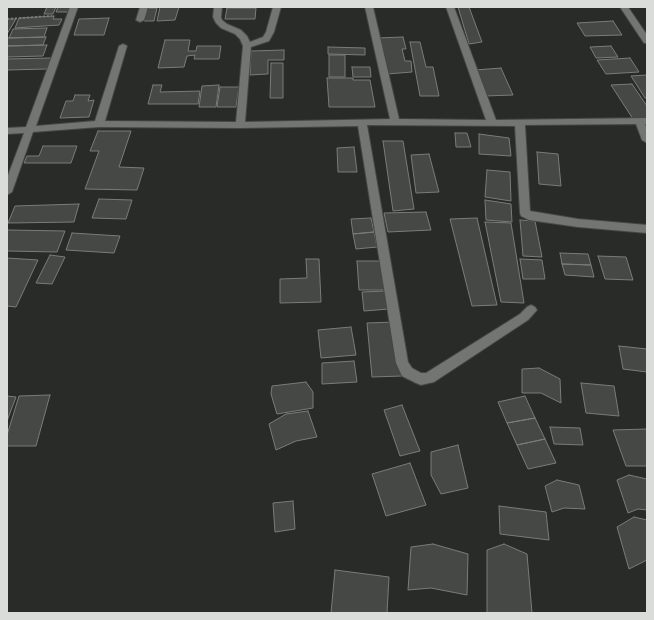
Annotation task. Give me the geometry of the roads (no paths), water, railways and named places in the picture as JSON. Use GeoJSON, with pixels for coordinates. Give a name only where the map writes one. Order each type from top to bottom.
{"type":"FeatureCollection","features":[{"type":"Feature","properties":{"kind":"street"},"geometry":{"type":"LineString","coordinates":[[140,20],[144,7]]}},
{"type":"Feature","properties":{"kind":"street"},"geometry":{"type":"LineString","coordinates":[[218,7],[217,17],[219,21],[224,26],[238,32],[244,38],[247,46],[240,125]]}},
{"type":"Feature","properties":{"kind":"street"},"geometry":{"type":"LineString","coordinates":[[247,46],[266,39],[270,32],[277,7]]}},
{"type":"Feature","properties":{"kind":"street"},"geometry":{"type":"LineString","coordinates":[[369,7],[394,122]]}},
{"type":"Feature","properties":{"kind":"street"},"geometry":{"type":"LineString","coordinates":[[450,7],[492,123]]}},
{"type":"Feature","properties":{"kind":"street"},"geometry":{"type":"LineString","coordinates":[[624,7],[647,41]]}},
{"type":"Feature","properties":{"kind":"street"},"geometry":{"type":"LineString","coordinates":[[7,192],[72,11]]}},
{"type":"Feature","properties":{"kind":"street"},"geometry":{"type":"LineString","coordinates":[[99,124],[123,46]]}},
{"type":"Feature","properties":{"kind":"street"},"geometry":{"type":"LineString","coordinates":[[7,131],[99,124],[240,125],[362,122],[520,123],[643,121],[647,140]]}},
{"type":"Feature","properties":{"kind":"street"},"geometry":{"type":"LineString","coordinates":[[362,122],[402,363],[407,372],[421,379],[429,378],[524,317],[531,310]]}},
{"type":"Feature","properties":{"kind":"street"},"geometry":{"type":"LineString","coordinates":[[520,123],[525,213],[529,216],[578,223],[647,229]]}}]}
